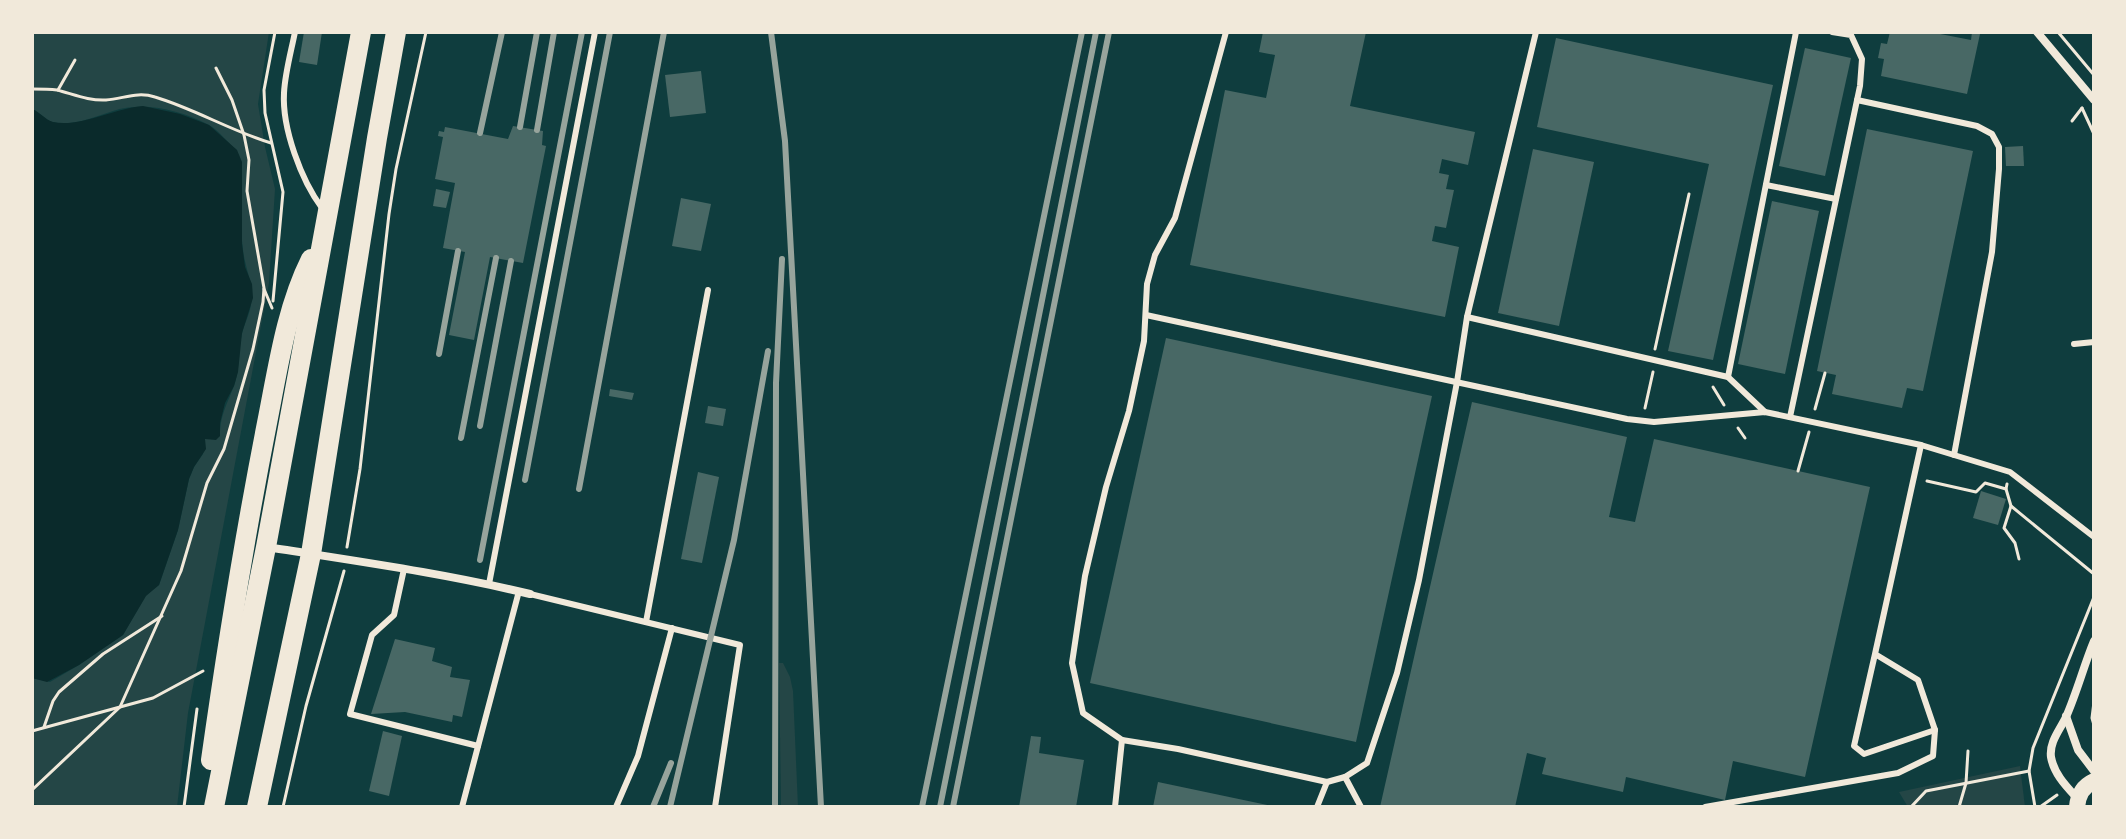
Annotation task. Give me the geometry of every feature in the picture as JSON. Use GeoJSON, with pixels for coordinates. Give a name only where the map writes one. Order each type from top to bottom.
{"type":"FeatureCollection","features":[{"type":"Feature","properties":{"kind":"highway"},"geometry":{"type":"LineString","coordinates":[[214,807],[266,547],[361,32]]}},
{"type":"Feature","properties":{"kind":"highway"},"geometry":{"type":"LineString","coordinates":[[257,807],[311,554],[396,32]]}},
{"type":"Feature","properties":{"kind":"highway"},"geometry":{"type":"LineString","coordinates":[[205,807],[225,660],[279,365],[299,283],[322,238]]}},
{"type":"Feature","properties":{"kind":"main road"},"geometry":{"type":"LineString","coordinates":[[2078,803],[2083,789],[2094,781]]}},
{"type":"Feature","properties":{"kind":"street"},"geometry":{"type":"LineString","coordinates":[[2037,32],[2094,100]]}},
{"type":"Feature","properties":{"kind":"street"},"geometry":{"type":"LineString","coordinates":[[266,547],[489,584],[530,594]]}},
{"type":"Feature","properties":{"kind":"street"},"geometry":{"type":"LineString","coordinates":[[2078,803],[2054,768],[2050,753],[2094,641]]}},
{"type":"Feature","properties":{"kind":"street"},"geometry":{"type":"LineString","coordinates":[[2066,716],[2078,750],[2094,771]]}},
{"type":"Feature","properties":{"kind":"lane"},"geometry":{"type":"LineString","coordinates":[[295,32],[283,91],[285,123],[311,193],[327,215]]}},
{"type":"Feature","properties":{"kind":"lane"},"geometry":{"type":"LineString","coordinates":[[489,584],[595,32]]}},
{"type":"Feature","properties":{"kind":"lane"},"geometry":{"type":"LineString","coordinates":[[1226,32],[1175,218],[1155,255],[1147,284],[1144,341],[1129,411],[1106,487],[1085,576],[1072,663],[1083,713],[1122,740],[1178,749],[1327,782],[1345,777],[1367,763],[1397,673],[1419,580],[1467,317],[1536,32]]}},
{"type":"Feature","properties":{"kind":"lane"},"geometry":{"type":"LineString","coordinates":[[1728,377],[1796,32]]}},
{"type":"Feature","properties":{"kind":"lane"},"geometry":{"type":"LineString","coordinates":[[1790,417],[1857,100],[1862,59],[1851,35],[1832,32]]}},
{"type":"Feature","properties":{"kind":"lane"},"geometry":{"type":"LineString","coordinates":[[1857,100],[1977,126],[1992,134],[1999,147],[1992,252],[1954,455]]}},
{"type":"Feature","properties":{"kind":"lane"},"geometry":{"type":"LineString","coordinates":[[1766,185],[1836,199]]}},
{"type":"Feature","properties":{"kind":"lane"},"geometry":{"type":"LineString","coordinates":[[646,622],[708,290]]}},
{"type":"Feature","properties":{"kind":"lane"},"geometry":{"type":"LineString","coordinates":[[1146,315],[1627,419],[1654,422],[1765,412],[1921,445],[2010,472],[2094,537]]}},
{"type":"Feature","properties":{"kind":"lane"},"geometry":{"type":"LineString","coordinates":[[1467,317],[1728,377],[1765,412]]}},
{"type":"Feature","properties":{"kind":"lane"},"geometry":{"type":"LineString","coordinates":[[2074,344],[2094,342]]}},
{"type":"Feature","properties":{"kind":"lane"},"geometry":{"type":"LineString","coordinates":[[1921,445],[1854,746],[1864,754],[1935,730]]}},
{"type":"Feature","properties":{"kind":"lane"},"geometry":{"type":"LineString","coordinates":[[404,569],[394,615],[372,635],[350,714],[478,746]]}},
{"type":"Feature","properties":{"kind":"lane"},"geometry":{"type":"LineString","coordinates":[[462,807],[519,591]]}},
{"type":"Feature","properties":{"kind":"lane"},"geometry":{"type":"LineString","coordinates":[[530,594],[740,645],[715,807]]}},
{"type":"Feature","properties":{"kind":"lane"},"geometry":{"type":"LineString","coordinates":[[616,807],[638,756],[672,628]]}},
{"type":"Feature","properties":{"kind":"lane"},"geometry":{"type":"LineString","coordinates":[[1705,807],[1898,773],[1933,756],[1935,730],[1918,680],[1875,654]]}},
{"type":"Feature","properties":{"kind":"lane"},"geometry":{"type":"LineString","coordinates":[[1115,807],[1122,740]]}},
{"type":"Feature","properties":{"kind":"lane"},"geometry":{"type":"LineString","coordinates":[[1345,777],[1361,807]]}},
{"type":"Feature","properties":{"kind":"lane"},"geometry":{"type":"LineString","coordinates":[[1317,807],[1327,782]]}},
{"type":"Feature","properties":{"kind":"path"},"geometry":{"type":"LineString","coordinates":[[216,68],[232,100],[244,135],[249,160],[247,191],[264,288],[272,308],[283,192],[265,113],[264,90],[275,32]]}},
{"type":"Feature","properties":{"kind":"path"},"geometry":{"type":"LineString","coordinates":[[283,807],[306,706],[341,586],[360,469],[389,214],[426,32]]}},
{"type":"Feature","properties":{"kind":"path"},"geometry":{"type":"LineString","coordinates":[[2058,32],[2094,75]]}},
{"type":"Feature","properties":{"kind":"path"},"geometry":{"type":"LineString","coordinates":[[58,90],[75,60]]}},
{"type":"Feature","properties":{"kind":"path"},"geometry":{"type":"LineString","coordinates":[[32,89],[58,90],[96,100],[130,94],[153,96],[230,126],[244,135],[271,143]]}},
{"type":"Feature","properties":{"kind":"path"},"geometry":{"type":"LineString","coordinates":[[2072,121],[2082,108]]}},
{"type":"Feature","properties":{"kind":"path"},"geometry":{"type":"LineString","coordinates":[[1627,419],[1646,407],[1689,194]]}},
{"type":"Feature","properties":{"kind":"path"},"geometry":{"type":"LineString","coordinates":[[32,790],[120,707],[181,571],[207,483],[224,449],[238,405],[264,288]]}},
{"type":"Feature","properties":{"kind":"path"},"geometry":{"type":"LineString","coordinates":[[1702,370],[1745,438]]}},
{"type":"Feature","properties":{"kind":"path"},"geometry":{"type":"LineString","coordinates":[[1914,477],[1976,492],[1985,483],[2006,489],[2011,506],[2004,528],[2015,543],[2019,559]]}},
{"type":"Feature","properties":{"kind":"path"},"geometry":{"type":"LineString","coordinates":[[2011,506],[2094,574]]}},
{"type":"Feature","properties":{"kind":"path"},"geometry":{"type":"LineString","coordinates":[[2035,807],[2029,771],[2033,748],[2094,597]]}},
{"type":"Feature","properties":{"kind":"path"},"geometry":{"type":"LineString","coordinates":[[44,727],[59,692],[103,654],[162,616]]}},
{"type":"Feature","properties":{"kind":"path"},"geometry":{"type":"LineString","coordinates":[[32,731],[153,698],[203,671],[201,684]]}},
{"type":"Feature","properties":{"kind":"path"},"geometry":{"type":"LineString","coordinates":[[184,807],[198,698]]}},
{"type":"Feature","properties":{"kind":"path"},"geometry":{"type":"LineString","coordinates":[[2094,702],[2094,725]]}},
{"type":"Feature","properties":{"kind":"path"},"geometry":{"type":"LineString","coordinates":[[1959,807],[1966,783],[1968,751]]}},
{"type":"Feature","properties":{"kind":"path"},"geometry":{"type":"LineString","coordinates":[[1911,807],[1926,791],[2029,771]]}},
{"type":"Feature","properties":{"kind":"shaded area"},"geometry":{"type":"Polygon","coordinates":[[[32,32],[269,32],[258,104],[275,189],[269,283],[188,713],[177,807],[42,807],[32,803],[32,678],[50,682],[123,635],[146,595],[159,585],[178,530],[189,479],[203,454],[205,439],[220,436],[223,415],[237,377],[241,340],[252,297],[242,238],[237,150],[209,125],[162,109],[125,108],[75,122],[49,121],[32,109],[32,32]]]}},
{"type":"Feature","properties":{"kind":"shaded area"},"geometry":{"type":"Polygon","coordinates":[[[143,106],[180,114],[209,125],[237,150],[242,162],[242,244],[253,298],[242,333],[238,372],[220,423],[220,436],[216,440],[205,439],[206,449],[189,479],[178,530],[159,585],[146,596],[123,635],[47,682],[32,678],[32,109],[50,121],[63,123],[143,106]]]}},
{"type":"Feature","properties":{"kind":"shaded area"},"geometry":{"type":"Polygon","coordinates":[[[779,663],[783,663],[790,677],[793,691],[798,807],[781,807],[779,663]]]}},
{"type":"Feature","properties":{"kind":"shaded area"},"geometry":{"type":"Polygon","coordinates":[[[2020,766],[2025,807],[1908,807],[1899,792],[2020,766]]]}},
{"type":"Feature","properties":{"kind":"building"},"geometry":{"type":"Polygon","coordinates":[[[304,32],[322,32],[317,65],[299,62],[304,32]]]}},
{"type":"Feature","properties":{"kind":"building"},"geometry":{"type":"Polygon","coordinates":[[[1263,32],[1366,32],[1350,106],[1475,132],[1468,165],[1442,159],[1439,173],[1449,175],[1446,189],[1454,190],[1446,228],[1435,226],[1432,241],[1459,247],[1445,317],[1190,265],[1225,90],[1266,98],[1275,55],[1259,52],[1263,32]]]}},
{"type":"Feature","properties":{"kind":"building"},"geometry":{"type":"Polygon","coordinates":[[[1890,32],[1930,32],[1971,40],[1972,32],[1980,34],[1967,94],[1881,76],[1884,59],[1878,58],[1881,43],[1887,44],[1890,32]]]}},
{"type":"Feature","properties":{"kind":"building"},"geometry":{"type":"Polygon","coordinates":[[[1556,38],[1773,85],[1713,360],[1668,351],[1709,164],[1537,127],[1556,38]]]}},
{"type":"Feature","properties":{"kind":"building"},"geometry":{"type":"Polygon","coordinates":[[[1805,48],[1851,58],[1825,176],[1779,166],[1805,48]]]}},
{"type":"Feature","properties":{"kind":"building"},"geometry":{"type":"Polygon","coordinates":[[[701,71],[706,113],[670,117],[665,75],[701,71]]]}},
{"type":"Feature","properties":{"kind":"building"},"geometry":{"type":"Polygon","coordinates":[[[513,126],[543,131],[542,145],[546,146],[523,263],[490,257],[474,340],[449,335],[465,252],[443,248],[455,183],[435,179],[443,137],[438,136],[439,131],[444,132],[445,127],[508,139],[513,126]]]}},
{"type":"Feature","properties":{"kind":"building"},"geometry":{"type":"Polygon","coordinates":[[[1867,129],[1973,151],[1923,391],[1907,388],[1902,408],[1832,394],[1836,375],[1817,371],[1867,129]]]}},
{"type":"Feature","properties":{"kind":"building"},"geometry":{"type":"Polygon","coordinates":[[[2023,146],[2024,166],[2006,166],[2005,147],[2023,146]]]}},
{"type":"Feature","properties":{"kind":"building"},"geometry":{"type":"Polygon","coordinates":[[[1533,149],[1594,162],[1559,326],[1498,313],[1533,149]]]}},
{"type":"Feature","properties":{"kind":"building"},"geometry":{"type":"Polygon","coordinates":[[[436,189],[450,192],[446,208],[433,206],[436,189]]]}},
{"type":"Feature","properties":{"kind":"building"},"geometry":{"type":"Polygon","coordinates":[[[681,198],[711,204],[701,251],[672,246],[681,198]]]}},
{"type":"Feature","properties":{"kind":"building"},"geometry":{"type":"Polygon","coordinates":[[[1772,201],[1819,211],[1785,374],[1738,364],[1772,201]]]}},
{"type":"Feature","properties":{"kind":"building"},"geometry":{"type":"Polygon","coordinates":[[[1166,338],[1432,396],[1356,742],[1090,683],[1166,338]]]}},
{"type":"Feature","properties":{"kind":"building"},"geometry":{"type":"Polygon","coordinates":[[[610,389],[634,393],[632,400],[609,396],[610,389]]]}},
{"type":"Feature","properties":{"kind":"building"},"geometry":{"type":"Polygon","coordinates":[[[1472,402],[1627,437],[1609,517],[1635,522],[1654,439],[1870,487],[1805,777],[1733,761],[1725,800],[1626,777],[1623,792],[1542,774],[1546,758],[1527,753],[1515,807],[1380,807],[1472,402]]]}},
{"type":"Feature","properties":{"kind":"building"},"geometry":{"type":"Polygon","coordinates":[[[708,406],[726,409],[723,426],[705,423],[708,406]]]}},
{"type":"Feature","properties":{"kind":"building"},"geometry":{"type":"Polygon","coordinates":[[[698,472],[719,477],[702,563],[681,559],[698,472]]]}},
{"type":"Feature","properties":{"kind":"building"},"geometry":{"type":"Polygon","coordinates":[[[1981,491],[2006,499],[1998,525],[1973,518],[1981,491]]]}},
{"type":"Feature","properties":{"kind":"building"},"geometry":{"type":"Polygon","coordinates":[[[395,639],[435,648],[432,661],[452,667],[450,677],[470,680],[462,717],[453,715],[452,722],[405,712],[371,714],[395,639]]]}},
{"type":"Feature","properties":{"kind":"building"},"geometry":{"type":"Polygon","coordinates":[[[383,731],[402,736],[389,796],[369,791],[383,731]]]}},
{"type":"Feature","properties":{"kind":"building"},"geometry":{"type":"Polygon","coordinates":[[[1031,736],[1041,737],[1039,753],[1084,760],[1076,807],[1019,807],[1031,736]]]}},
{"type":"Feature","properties":{"kind":"building"},"geometry":{"type":"Polygon","coordinates":[[[1158,782],[1272,806],[1153,807],[1158,782]]]}},
{"type":"Feature","properties":{"kind":"railway"},"geometry":{"type":"LineString","coordinates":[[480,133],[502,32]]}},
{"type":"Feature","properties":{"kind":"railway"},"geometry":{"type":"LineString","coordinates":[[520,127],[537,32]]}},
{"type":"Feature","properties":{"kind":"railway"},"geometry":{"type":"LineString","coordinates":[[537,130],[554,32]]}},
{"type":"Feature","properties":{"kind":"railway"},"geometry":{"type":"LineString","coordinates":[[480,560],[582,32]]}},
{"type":"Feature","properties":{"kind":"railway"},"geometry":{"type":"LineString","coordinates":[[525,480],[610,32]]}},
{"type":"Feature","properties":{"kind":"railway"},"geometry":{"type":"LineString","coordinates":[[579,489],[664,32]]}},
{"type":"Feature","properties":{"kind":"railway"},"geometry":{"type":"LineString","coordinates":[[771,32],[785,141],[821,807]]}},
{"type":"Feature","properties":{"kind":"railway"},"geometry":{"type":"LineString","coordinates":[[922,807],[1082,32]]}},
{"type":"Feature","properties":{"kind":"railway"},"geometry":{"type":"LineString","coordinates":[[940,807],[1096,32]]}},
{"type":"Feature","properties":{"kind":"railway"},"geometry":{"type":"LineString","coordinates":[[953,807],[1109,32]]}},
{"type":"Feature","properties":{"kind":"railway"},"geometry":{"type":"LineString","coordinates":[[439,354],[458,251]]}},
{"type":"Feature","properties":{"kind":"railway"},"geometry":{"type":"LineString","coordinates":[[461,438],[496,258]]}},
{"type":"Feature","properties":{"kind":"railway"},"geometry":{"type":"LineString","coordinates":[[775,807],[776,383],[782,259]]}},
{"type":"Feature","properties":{"kind":"railway"},"geometry":{"type":"LineString","coordinates":[[480,426],[511,261]]}},
{"type":"Feature","properties":{"kind":"railway"},"geometry":{"type":"LineString","coordinates":[[670,807],[734,540],[768,351]]}},
{"type":"Feature","properties":{"kind":"railway"},"geometry":{"type":"LineString","coordinates":[[653,807],[671,763]]}}]}
